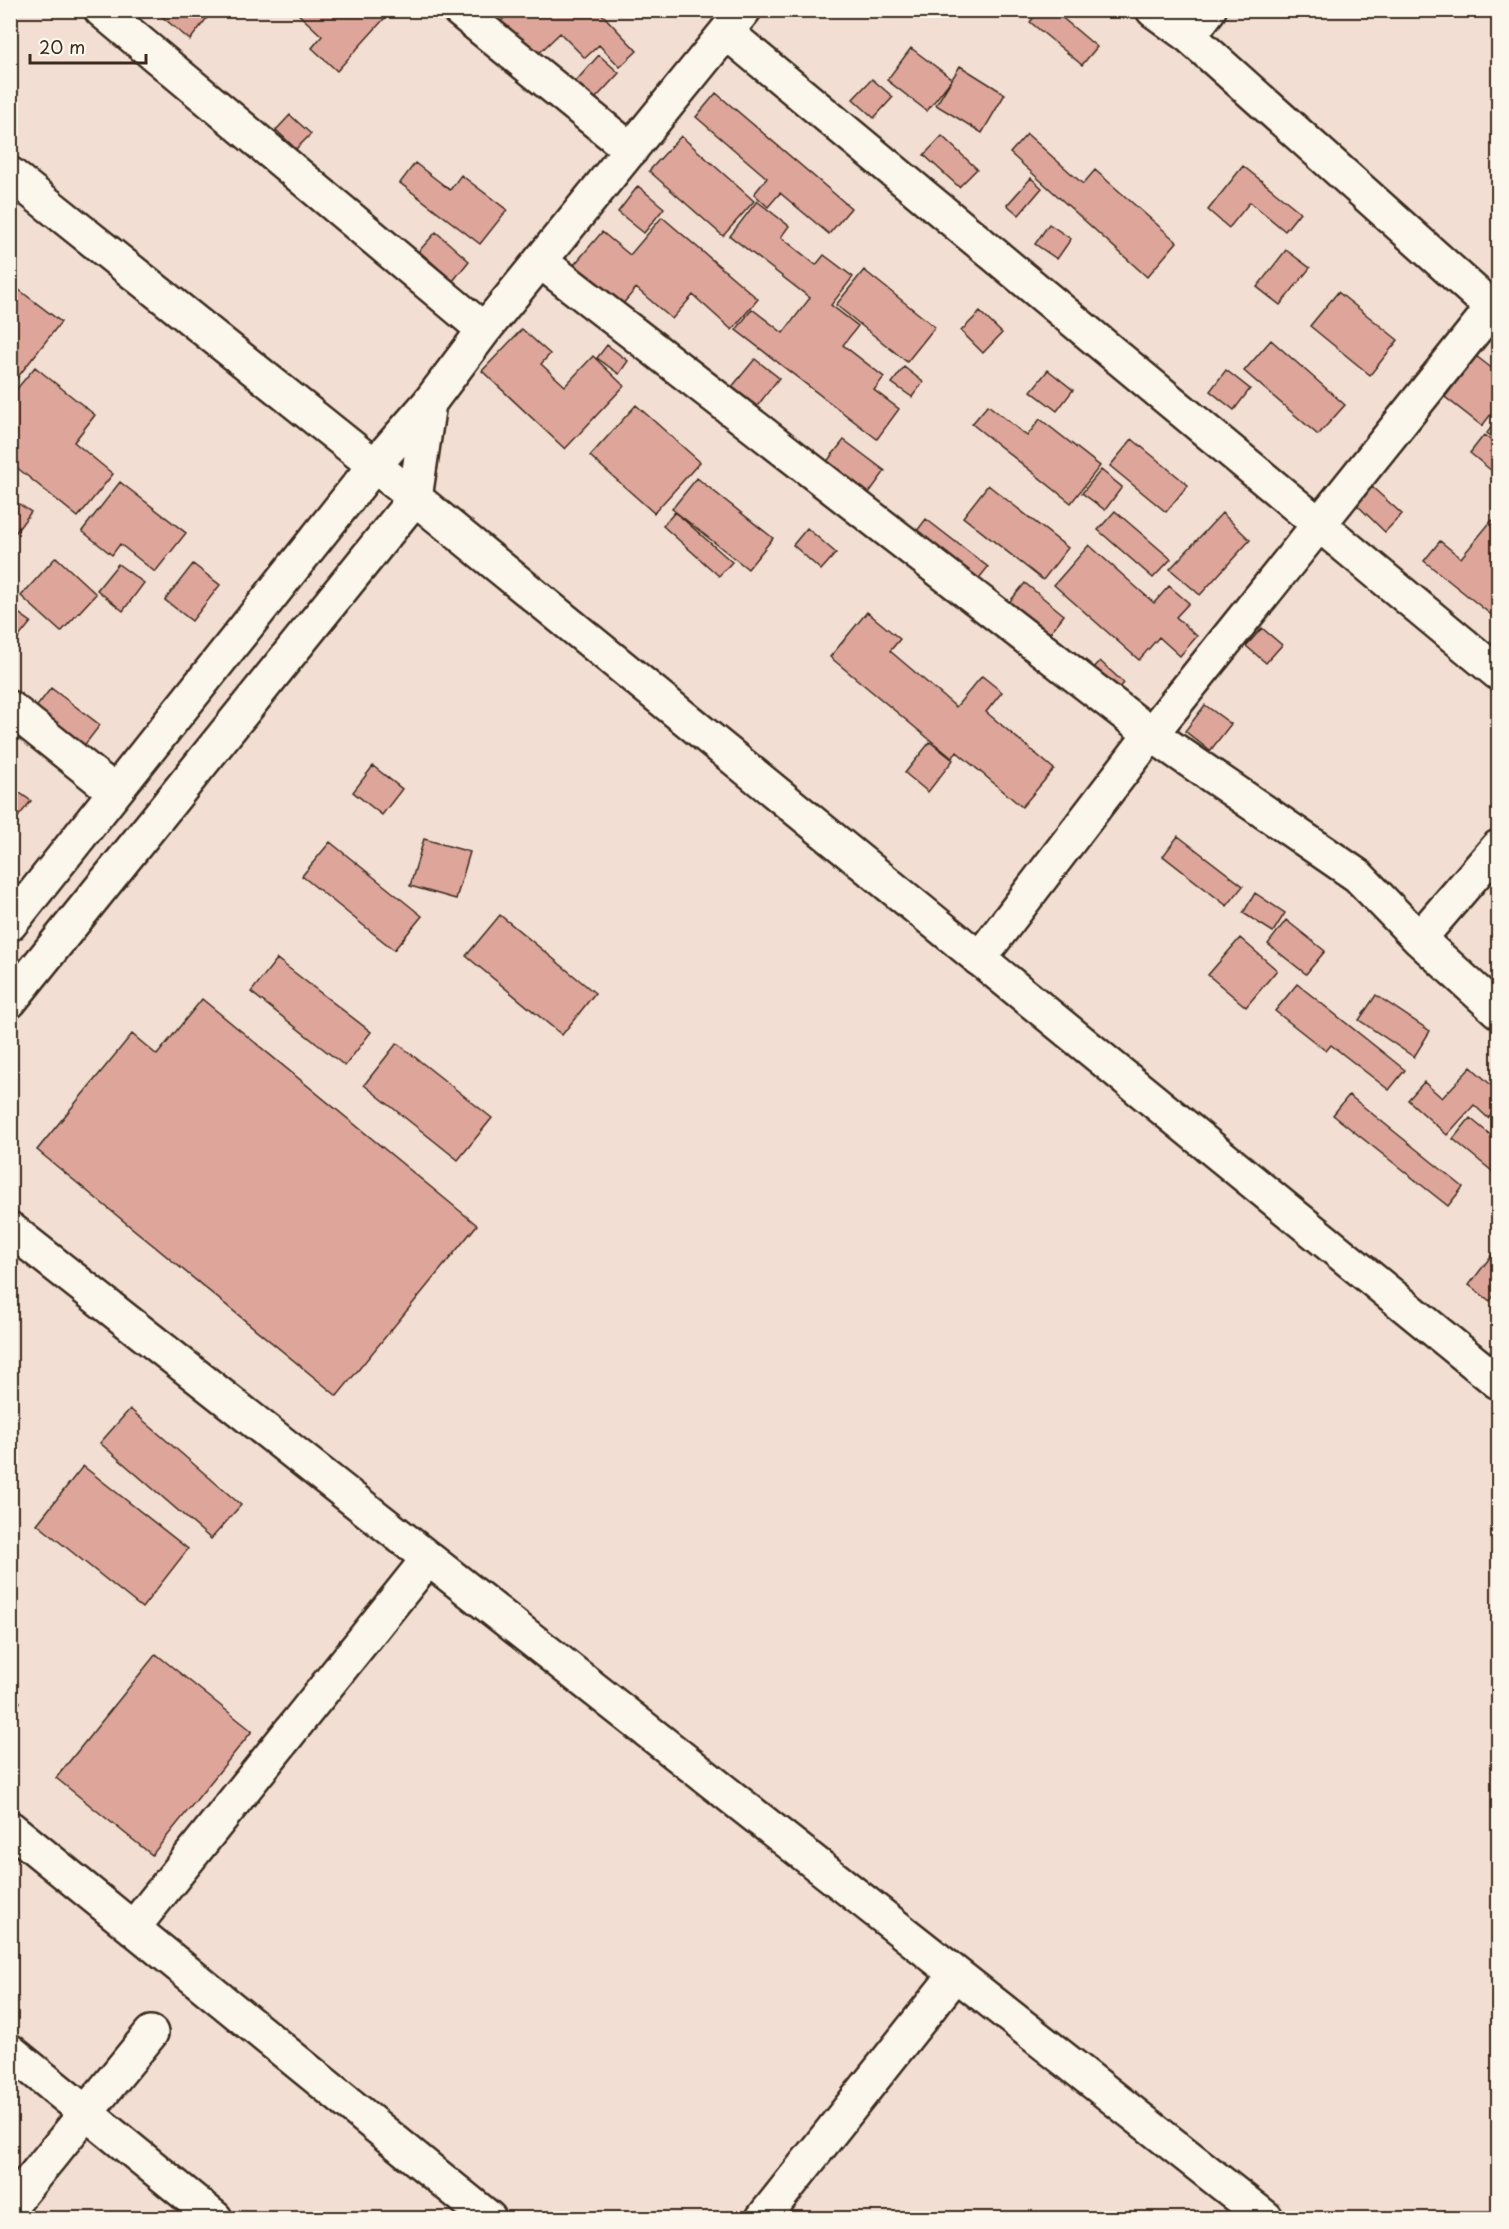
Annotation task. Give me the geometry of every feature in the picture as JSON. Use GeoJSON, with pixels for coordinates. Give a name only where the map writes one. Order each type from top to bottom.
{"type":"FeatureCollection","features":[{"type":"Feature","properties":{"kind":"street"},"geometry":{"type":"LineString","coordinates":[[101,10],[484,330]]}},
{"type":"Feature","properties":{"kind":"street"},"geometry":{"type":"LineString","coordinates":[[459,10],[631,150]]}},
{"type":"Feature","properties":{"kind":"street"},"geometry":{"type":"LineString","coordinates":[[979,959],[1151,734],[1496,307],[1189,36],[1153,10]]}},
{"type":"Feature","properties":{"kind":"street"},"geometry":{"type":"LineString","coordinates":[[1189,36],[1209,10]]}},
{"type":"Feature","properties":{"kind":"street"},"geometry":{"type":"LineString","coordinates":[[10,924],[373,467],[429,403],[484,330],[735,21],[1320,525],[1498,673]]}},
{"type":"Feature","properties":{"kind":"street"},"geometry":{"type":"LineString","coordinates":[[10,174],[373,467],[415,498],[1498,1382]]}},
{"type":"Feature","properties":{"kind":"street"},"geometry":{"type":"LineString","coordinates":[[540,261],[1151,734],[1358,876],[1419,939],[1498,1011]]}},
{"type":"Feature","properties":{"kind":"street"},"geometry":{"type":"LineString","coordinates":[[10,1001],[415,498],[429,403]]}},
{"type":"Feature","properties":{"kind":"street"},"geometry":{"type":"LineString","coordinates":[[10,708],[114,792]]}},
{"type":"Feature","properties":{"kind":"street"},"geometry":{"type":"LineString","coordinates":[[1419,939],[1498,847]]}},
{"type":"Feature","properties":{"kind":"street"},"geometry":{"type":"LineString","coordinates":[[10,1229],[1266,2218]]}},
{"type":"Feature","properties":{"kind":"street"},"geometry":{"type":"LineString","coordinates":[[133,1928],[428,1559]]}},
{"type":"Feature","properties":{"kind":"street"},"geometry":{"type":"LineString","coordinates":[[10,1828],[489,2218]]}},
{"type":"Feature","properties":{"kind":"street"},"geometry":{"type":"LineString","coordinates":[[763,2218],[956,1974]]}},
{"type":"Feature","properties":{"kind":"street"},"geometry":{"type":"LineString","coordinates":[[10,2206],[151,2033]]}},
{"type":"Feature","properties":{"kind":"street"},"geometry":{"type":"LineString","coordinates":[[10,2051],[215,2218]]}},
{"type":"Feature","properties":{"kind":"building"},"geometry":{"type":"Polygon","coordinates":[[[154,10],[213,10],[190,40],[154,10]]]}},
{"type":"Feature","properties":{"kind":"building"},"geometry":{"type":"Polygon","coordinates":[[[294,10],[362,10],[365,13],[367,10],[392,10],[337,71],[312,48],[322,36],[294,10]]]}},
{"type":"Feature","properties":{"kind":"building"},"geometry":{"type":"Polygon","coordinates":[[[512,10],[598,10],[637,51],[620,67],[599,45],[585,58],[560,33],[533,59],[499,23],[512,10]]]}},
{"type":"Feature","properties":{"kind":"building"},"geometry":{"type":"Polygon","coordinates":[[[645,10],[658,10],[651,17],[645,10]]]}},
{"type":"Feature","properties":{"kind":"building"},"geometry":{"type":"Polygon","coordinates":[[[1040,10],[1053,10],[1097,47],[1082,65],[1030,22],[1040,10]]]}},
{"type":"Feature","properties":{"kind":"building"},"geometry":{"type":"Polygon","coordinates":[[[911,48],[952,79],[927,111],[887,80],[911,48]]]}},
{"type":"Feature","properties":{"kind":"building"},"geometry":{"type":"Polygon","coordinates":[[[599,55],[619,73],[595,99],[575,82],[599,55]]]}},
{"type":"Feature","properties":{"kind":"building"},"geometry":{"type":"Polygon","coordinates":[[[960,66],[1005,94],[982,133],[936,105],[960,66]]]}},
{"type":"Feature","properties":{"kind":"building"},"geometry":{"type":"Polygon","coordinates":[[[872,79],[893,97],[874,118],[853,99],[872,79]]]}},
{"type":"Feature","properties":{"kind":"building"},"geometry":{"type":"Polygon","coordinates":[[[716,93],[851,208],[829,234],[780,193],[768,207],[754,194],[767,178],[696,117],[716,93]]]}},
{"type":"Feature","properties":{"kind":"building"},"geometry":{"type":"Polygon","coordinates":[[[290,115],[311,134],[296,149],[276,130],[290,115]]]}},
{"type":"Feature","properties":{"kind":"building"},"geometry":{"type":"Polygon","coordinates":[[[1027,134],[1083,184],[1095,170],[1177,242],[1147,277],[1010,153],[1027,134]]]}},
{"type":"Feature","properties":{"kind":"building"},"geometry":{"type":"Polygon","coordinates":[[[681,136],[754,201],[723,236],[649,171],[681,136]]]}},
{"type":"Feature","properties":{"kind":"building"},"geometry":{"type":"Polygon","coordinates":[[[942,136],[977,169],[959,187],[924,155],[942,136]]]}},
{"type":"Feature","properties":{"kind":"building"},"geometry":{"type":"Polygon","coordinates":[[[415,163],[450,190],[461,175],[507,210],[480,244],[400,183],[415,163]]]}},
{"type":"Feature","properties":{"kind":"building"},"geometry":{"type":"Polygon","coordinates":[[[1243,166],[1300,212],[1285,231],[1250,202],[1229,228],[1208,210],[1243,166]]]}},
{"type":"Feature","properties":{"kind":"building"},"geometry":{"type":"Polygon","coordinates":[[[1031,178],[1042,188],[1019,215],[1007,205],[1031,178]]]}},
{"type":"Feature","properties":{"kind":"building"},"geometry":{"type":"Polygon","coordinates":[[[638,186],[664,208],[644,233],[618,212],[638,186]]]}},
{"type":"Feature","properties":{"kind":"building"},"geometry":{"type":"Polygon","coordinates":[[[757,201],[789,226],[781,237],[816,265],[824,255],[853,277],[831,305],[858,326],[843,345],[884,377],[874,390],[899,409],[877,439],[736,330],[752,309],[783,333],[810,298],[730,236],[757,201]]]}},
{"type":"Feature","properties":{"kind":"building"},"geometry":{"type":"Polygon","coordinates":[[[662,217],[758,299],[732,330],[693,295],[672,319],[636,288],[622,305],[574,265],[602,232],[630,255],[662,217]]]}},
{"type":"Feature","properties":{"kind":"building"},"geometry":{"type":"Polygon","coordinates":[[[1049,224],[1071,239],[1057,259],[1035,244],[1049,224]]]}},
{"type":"Feature","properties":{"kind":"building"},"geometry":{"type":"Polygon","coordinates":[[[436,232],[469,261],[453,281],[419,251],[436,232]]]}},
{"type":"Feature","properties":{"kind":"building"},"geometry":{"type":"Polygon","coordinates":[[[1286,250],[1310,268],[1280,305],[1257,287],[1286,250]]]}},
{"type":"Feature","properties":{"kind":"building"},"geometry":{"type":"Polygon","coordinates":[[[864,270],[935,327],[907,362],[836,305],[864,270]]]}},
{"type":"Feature","properties":{"kind":"building"},"geometry":{"type":"Polygon","coordinates":[[[10,283],[61,322],[10,387],[10,283]]]}},
{"type":"Feature","properties":{"kind":"building"},"geometry":{"type":"Polygon","coordinates":[[[1338,292],[1398,340],[1370,375],[1310,326],[1338,292]]]}},
{"type":"Feature","properties":{"kind":"building"},"geometry":{"type":"Polygon","coordinates":[[[980,312],[1002,333],[983,353],[961,331],[980,312]]]}},
{"type":"Feature","properties":{"kind":"building"},"geometry":{"type":"Polygon","coordinates":[[[522,329],[550,354],[541,364],[565,386],[593,356],[624,386],[565,449],[482,371],[522,329]]]}},
{"type":"Feature","properties":{"kind":"building"},"geometry":{"type":"Polygon","coordinates":[[[1271,340],[1345,405],[1318,435],[1244,371],[1271,340]]]}},
{"type":"Feature","properties":{"kind":"building"},"geometry":{"type":"Polygon","coordinates":[[[607,345],[628,361],[619,374],[597,358],[607,345]]]}},
{"type":"Feature","properties":{"kind":"building"},"geometry":{"type":"Polygon","coordinates":[[[1476,356],[1498,373],[1498,405],[1482,426],[1445,397],[1476,356]]]}},
{"type":"Feature","properties":{"kind":"building"},"geometry":{"type":"Polygon","coordinates":[[[755,359],[779,378],[751,414],[726,394],[755,359]]]}},
{"type":"Feature","properties":{"kind":"building"},"geometry":{"type":"Polygon","coordinates":[[[35,367],[95,415],[74,442],[113,474],[78,517],[10,462],[10,397],[35,367]]]}},
{"type":"Feature","properties":{"kind":"building"},"geometry":{"type":"Polygon","coordinates":[[[904,367],[923,382],[912,397],[892,383],[904,367]]]}},
{"type":"Feature","properties":{"kind":"building"},"geometry":{"type":"Polygon","coordinates":[[[1048,370],[1073,390],[1057,411],[1031,391],[1048,370]]]}},
{"type":"Feature","properties":{"kind":"building"},"geometry":{"type":"Polygon","coordinates":[[[1226,370],[1250,389],[1234,410],[1210,391],[1226,370]]]}},
{"type":"Feature","properties":{"kind":"building"},"geometry":{"type":"Polygon","coordinates":[[[636,405],[700,462],[654,513],[590,456],[636,405]]]}},
{"type":"Feature","properties":{"kind":"building"},"geometry":{"type":"Polygon","coordinates":[[[988,405],[1027,436],[1040,419],[1100,466],[1071,503],[972,424],[988,405]]]}},
{"type":"Feature","properties":{"kind":"building"},"geometry":{"type":"Polygon","coordinates":[[[1498,418],[1498,442],[1487,433],[1498,418]]]}},
{"type":"Feature","properties":{"kind":"building"},"geometry":{"type":"Polygon","coordinates":[[[1484,435],[1498,446],[1498,476],[1470,453],[1484,435]]]}},
{"type":"Feature","properties":{"kind":"building"},"geometry":{"type":"Polygon","coordinates":[[[1132,439],[1188,485],[1166,512],[1110,466],[1132,439]]]}},
{"type":"Feature","properties":{"kind":"building"},"geometry":{"type":"Polygon","coordinates":[[[844,440],[885,471],[866,497],[824,465],[844,440]]]}},
{"type":"Feature","properties":{"kind":"building"},"geometry":{"type":"Polygon","coordinates":[[[1101,470],[1122,487],[1105,510],[1082,493],[1101,470]]]}},
{"type":"Feature","properties":{"kind":"building"},"geometry":{"type":"Polygon","coordinates":[[[697,478],[773,538],[748,569],[672,509],[697,478]]]}},
{"type":"Feature","properties":{"kind":"building"},"geometry":{"type":"Polygon","coordinates":[[[120,482],[186,533],[155,572],[120,544],[112,555],[82,531],[120,482]]]}},
{"type":"Feature","properties":{"kind":"building"},"geometry":{"type":"Polygon","coordinates":[[[988,485],[1068,548],[1043,580],[963,517],[988,485]]]}},
{"type":"Feature","properties":{"kind":"building"},"geometry":{"type":"Polygon","coordinates":[[[1372,487],[1402,514],[1385,532],[1356,504],[1372,487]]]}},
{"type":"Feature","properties":{"kind":"building"},"geometry":{"type":"Polygon","coordinates":[[[10,498],[31,512],[10,540],[10,498]]]}},
{"type":"Feature","properties":{"kind":"building"},"geometry":{"type":"Polygon","coordinates":[[[1115,511],[1171,559],[1153,578],[1098,530],[1115,511]]]}},
{"type":"Feature","properties":{"kind":"building"},"geometry":{"type":"Polygon","coordinates":[[[675,512],[732,562],[719,576],[663,526],[675,512]]]}},
{"type":"Feature","properties":{"kind":"building"},"geometry":{"type":"Polygon","coordinates":[[[1222,513],[1250,540],[1200,595],[1170,569],[1222,513]]]}},
{"type":"Feature","properties":{"kind":"building"},"geometry":{"type":"Polygon","coordinates":[[[926,519],[988,567],[968,592],[907,544],[926,519]]]}},
{"type":"Feature","properties":{"kind":"building"},"geometry":{"type":"Polygon","coordinates":[[[1492,520],[1498,526],[1498,611],[1494,617],[1424,561],[1440,541],[1461,558],[1492,520]]]}},
{"type":"Feature","properties":{"kind":"building"},"geometry":{"type":"Polygon","coordinates":[[[807,528],[836,553],[821,570],[793,545],[807,528]]]}},
{"type":"Feature","properties":{"kind":"building"},"geometry":{"type":"Polygon","coordinates":[[[1089,545],[1154,603],[1169,586],[1189,603],[1176,617],[1197,636],[1180,656],[1159,637],[1139,660],[1054,585],[1089,545]]]}},
{"type":"Feature","properties":{"kind":"building"},"geometry":{"type":"Polygon","coordinates":[[[56,557],[96,594],[61,632],[21,596],[56,557]]]}},
{"type":"Feature","properties":{"kind":"building"},"geometry":{"type":"Polygon","coordinates":[[[118,564],[144,583],[123,611],[97,590],[118,564]]]}},
{"type":"Feature","properties":{"kind":"building"},"geometry":{"type":"Polygon","coordinates":[[[193,564],[220,585],[192,621],[165,600],[193,564]]]}},
{"type":"Feature","properties":{"kind":"building"},"geometry":{"type":"Polygon","coordinates":[[[1025,583],[1064,615],[1042,643],[1002,611],[1025,583]]]}},
{"type":"Feature","properties":{"kind":"building"},"geometry":{"type":"Polygon","coordinates":[[[10,607],[31,622],[10,648],[10,607]]]}},
{"type":"Feature","properties":{"kind":"building"},"geometry":{"type":"Polygon","coordinates":[[[867,612],[900,639],[890,651],[956,707],[982,676],[1002,692],[986,712],[1054,769],[1022,807],[957,752],[952,758],[830,657],[867,612]]]}},
{"type":"Feature","properties":{"kind":"building"},"geometry":{"type":"Polygon","coordinates":[[[1262,628],[1282,645],[1266,663],[1246,646],[1262,628]]]}},
{"type":"Feature","properties":{"kind":"building"},"geometry":{"type":"Polygon","coordinates":[[[1100,661],[1124,683],[1109,699],[1085,678],[1100,661]]]}},
{"type":"Feature","properties":{"kind":"building"},"geometry":{"type":"Polygon","coordinates":[[[51,688],[100,725],[80,751],[31,714],[51,688]]]}},
{"type":"Feature","properties":{"kind":"building"},"geometry":{"type":"Polygon","coordinates":[[[1205,705],[1231,724],[1210,751],[1185,731],[1205,705]]]}},
{"type":"Feature","properties":{"kind":"building"},"geometry":{"type":"Polygon","coordinates":[[[930,742],[953,760],[928,792],[905,773],[930,742]]]}},
{"type":"Feature","properties":{"kind":"building"},"geometry":{"type":"Polygon","coordinates":[[[373,766],[402,789],[382,815],[353,792],[373,766]]]}},
{"type":"Feature","properties":{"kind":"building"},"geometry":{"type":"Polygon","coordinates":[[[10,786],[31,801],[10,827],[10,786]]]}},
{"type":"Feature","properties":{"kind":"building"},"geometry":{"type":"Polygon","coordinates":[[[1178,836],[1243,886],[1227,906],[1163,856],[1178,836]]]}},
{"type":"Feature","properties":{"kind":"building"},"geometry":{"type":"Polygon","coordinates":[[[424,839],[470,852],[456,899],[410,886],[424,839]]]}},
{"type":"Feature","properties":{"kind":"building"},"geometry":{"type":"Polygon","coordinates":[[[330,842],[422,916],[394,950],[302,876],[330,842]]]}},
{"type":"Feature","properties":{"kind":"building"},"geometry":{"type":"Polygon","coordinates":[[[1255,893],[1285,913],[1273,932],[1243,913],[1255,893]]]}},
{"type":"Feature","properties":{"kind":"building"},"geometry":{"type":"Polygon","coordinates":[[[500,915],[595,993],[562,1035],[466,956],[500,915]]]}},
{"type":"Feature","properties":{"kind":"building"},"geometry":{"type":"Polygon","coordinates":[[[1286,920],[1325,951],[1306,974],[1268,944],[1286,920]]]}},
{"type":"Feature","properties":{"kind":"building"},"geometry":{"type":"Polygon","coordinates":[[[1240,938],[1277,970],[1246,1007],[1208,975],[1240,938]]]}},
{"type":"Feature","properties":{"kind":"building"},"geometry":{"type":"Polygon","coordinates":[[[277,959],[371,1032],[345,1066],[251,992],[277,959]]]}},
{"type":"Feature","properties":{"kind":"building"},"geometry":{"type":"Polygon","coordinates":[[[1297,984],[1405,1070],[1389,1090],[1331,1045],[1326,1051],[1275,1011],[1297,984]]]}},
{"type":"Feature","properties":{"kind":"building"},"geometry":{"type":"Polygon","coordinates":[[[1376,995],[1430,1031],[1414,1057],[1359,1020],[1376,995]]]}},
{"type":"Feature","properties":{"kind":"building"},"geometry":{"type":"Polygon","coordinates":[[[202,999],[477,1225],[337,1396],[37,1150],[132,1034],[157,1055],[202,999]]]}},
{"type":"Feature","properties":{"kind":"building"},"geometry":{"type":"Polygon","coordinates":[[[397,1043],[492,1118],[458,1160],[364,1085],[397,1043]]]}},
{"type":"Feature","properties":{"kind":"building"},"geometry":{"type":"Polygon","coordinates":[[[1471,1067],[1498,1091],[1498,1106],[1488,1118],[1474,1105],[1447,1135],[1408,1100],[1424,1082],[1442,1098],[1471,1067]]]}},
{"type":"Feature","properties":{"kind":"building"},"geometry":{"type":"Polygon","coordinates":[[[1349,1095],[1463,1187],[1448,1206],[1333,1115],[1349,1095]]]}},
{"type":"Feature","properties":{"kind":"building"},"geometry":{"type":"Polygon","coordinates":[[[1470,1118],[1498,1141],[1498,1176],[1453,1139],[1470,1118]]]}},
{"type":"Feature","properties":{"kind":"building"},"geometry":{"type":"Polygon","coordinates":[[[1498,1247],[1498,1290],[1490,1301],[1469,1285],[1498,1247]]]}},
{"type":"Feature","properties":{"kind":"building"},"geometry":{"type":"Polygon","coordinates":[[[130,1409],[241,1505],[211,1539],[100,1443],[130,1409]]]}},
{"type":"Feature","properties":{"kind":"building"},"geometry":{"type":"Polygon","coordinates":[[[83,1466],[188,1549],[142,1608],[37,1524],[83,1466]]]}},
{"type":"Feature","properties":{"kind":"building"},"geometry":{"type":"Polygon","coordinates":[[[156,1654],[252,1731],[152,1855],[56,1778],[156,1654]]]}},
{"type":"Feature","properties":{"kind":"building"},"geometry":{"type":"Polygon","coordinates":[[[10,1696],[20,1702],[10,1715],[10,1696]]]}}]}
